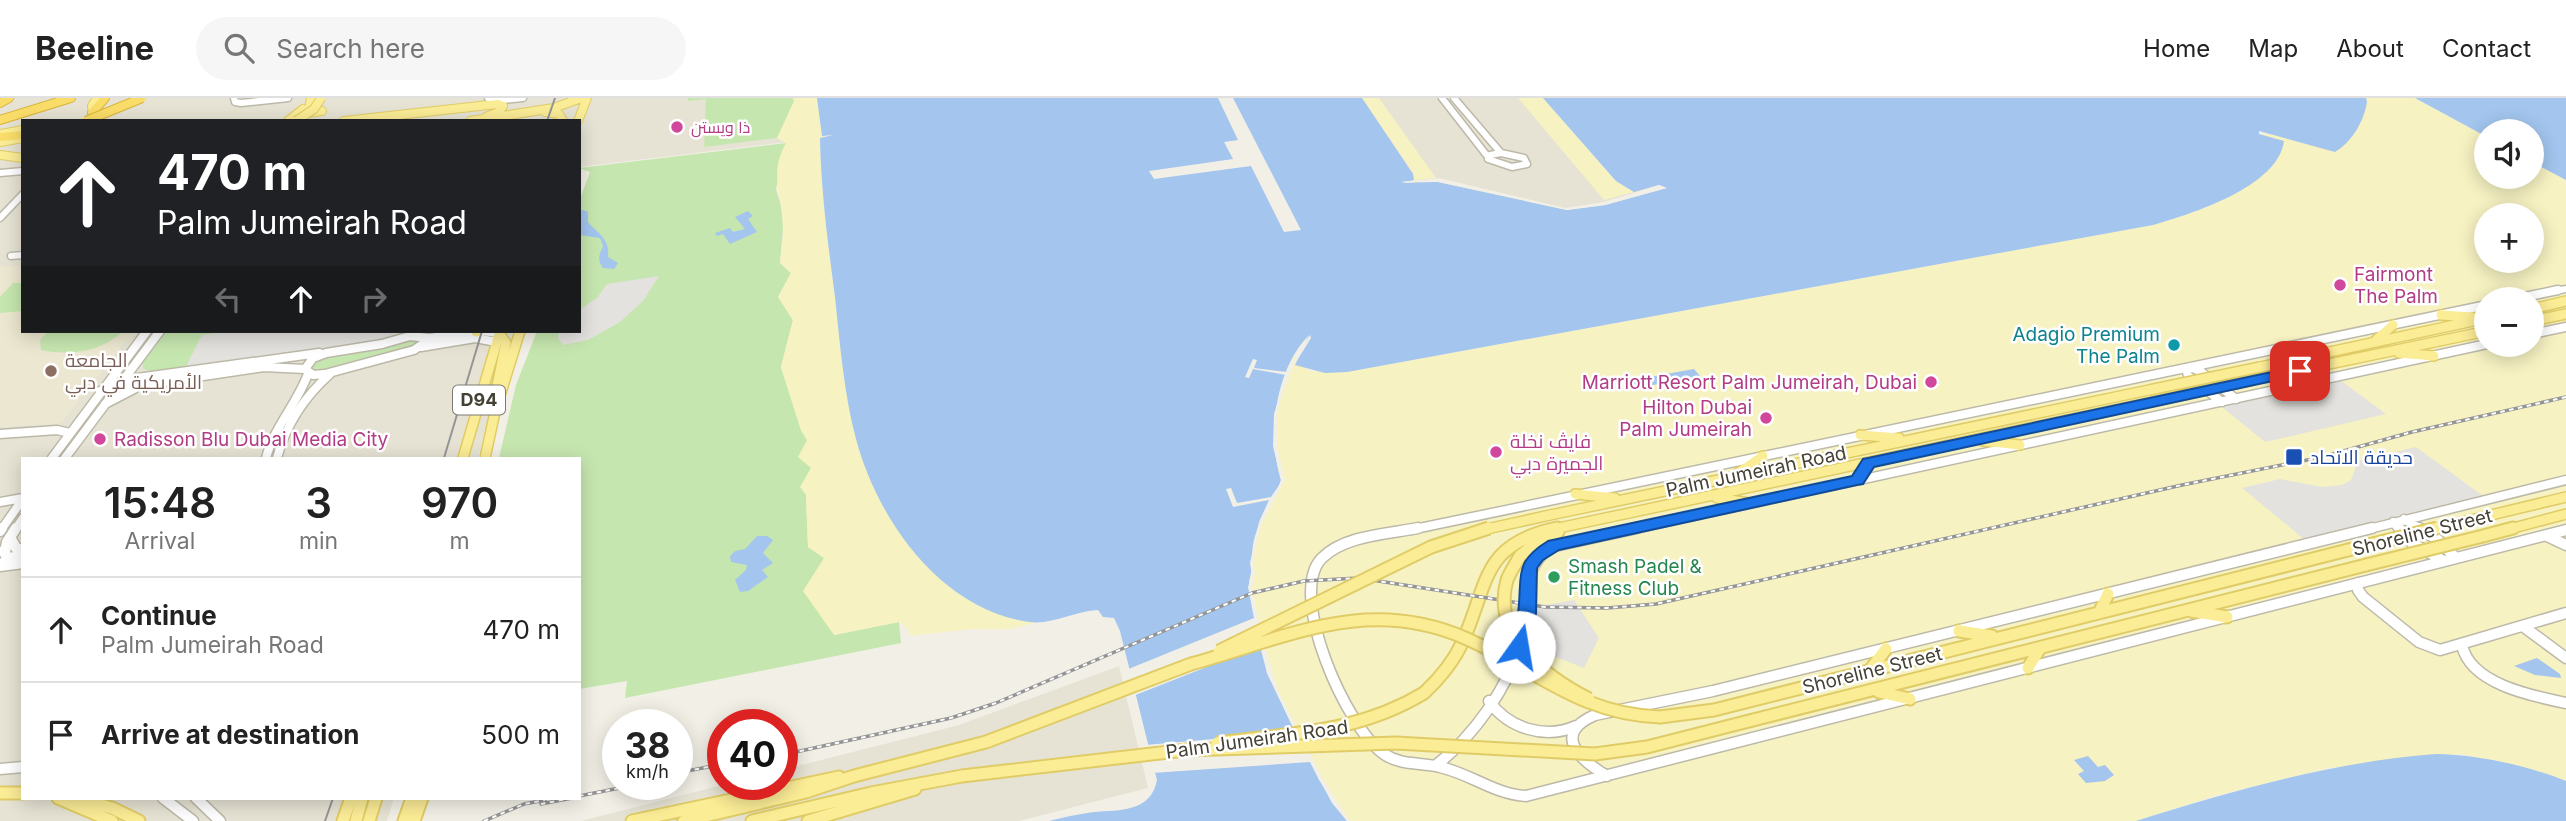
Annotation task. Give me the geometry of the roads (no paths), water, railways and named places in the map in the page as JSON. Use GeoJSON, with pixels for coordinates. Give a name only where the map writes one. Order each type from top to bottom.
{"type":"FeatureCollection","features":[{"type":"Feature","properties":{"kind":"highway"},"geometry":{"type":"LineString","coordinates":[[0,103],[9,98]]}},
{"type":"Feature","properties":{"kind":"highway"},"geometry":{"type":"LineString","coordinates":[[0,120],[71,98]]}},
{"type":"Feature","properties":{"kind":"highway"},"geometry":{"type":"LineString","coordinates":[[93,117],[105,98]]}},
{"type":"Feature","properties":{"kind":"highway"},"geometry":{"type":"LineString","coordinates":[[91,119],[142,98]]}},
{"type":"Feature","properties":{"kind":"highway"},"geometry":{"type":"LineString","coordinates":[[0,135],[21,134]]}},
{"type":"Feature","properties":{"kind":"main road"},"geometry":{"type":"LineString","coordinates":[[93,117],[96,98]]}},
{"type":"Feature","properties":{"kind":"main road"},"geometry":{"type":"LineString","coordinates":[[298,119],[310,98]]}},
{"type":"Feature","properties":{"kind":"main road"},"geometry":{"type":"LineString","coordinates":[[310,98],[307,113],[322,111]]}},
{"type":"Feature","properties":{"kind":"main road"},"geometry":{"type":"LineString","coordinates":[[300,119],[314,109],[321,98]]}},
{"type":"Feature","properties":{"kind":"main road"},"geometry":{"type":"LineString","coordinates":[[478,119],[554,108],[584,98]]}},
{"type":"Feature","properties":{"kind":"main road"},"geometry":{"type":"LineString","coordinates":[[579,119],[584,98]]}},
{"type":"Feature","properties":{"kind":"main road"},"geometry":{"type":"LineString","coordinates":[[362,119],[498,104],[503,106],[502,110],[486,117]]}},
{"type":"Feature","properties":{"kind":"main road"},"geometry":{"type":"LineString","coordinates":[[290,119],[303,108]]}},
{"type":"Feature","properties":{"kind":"main road"},"geometry":{"type":"LineString","coordinates":[[487,119],[544,112],[559,114],[562,119]]}},
{"type":"Feature","properties":{"kind":"main road"},"geometry":{"type":"LineString","coordinates":[[0,142],[21,135]]}},
{"type":"Feature","properties":{"kind":"main road"},"geometry":{"type":"LineString","coordinates":[[0,153],[21,152]]}},
{"type":"Feature","properties":{"kind":"main road"},"geometry":{"type":"LineString","coordinates":[[0,153],[21,158]]}},
{"type":"Feature","properties":{"kind":"main road"},"geometry":{"type":"LineString","coordinates":[[2544,306],[2566,301]]}},
{"type":"Feature","properties":{"kind":"main road"},"geometry":{"type":"LineString","coordinates":[[2545,319],[2566,314]]}},
{"type":"Feature","properties":{"kind":"main road"},"geometry":{"type":"LineString","coordinates":[[2441,315],[2474,317]]}},
{"type":"Feature","properties":{"kind":"main road"},"geometry":{"type":"LineString","coordinates":[[2545,319],[2566,320]]}},
{"type":"Feature","properties":{"kind":"main road","name":"Palm Jumeirah Road"},"geometry":{"type":"LineString","coordinates":[[854,776],[1006,735],[1191,664],[1431,547],[1471,533],[2474,321]]}},
{"type":"Feature","properties":{"kind":"main road"},"geometry":{"type":"LineString","coordinates":[[2374,342],[2393,325]]}},
{"type":"Feature","properties":{"kind":"main road","name":"D94"},"geometry":{"type":"LineString","coordinates":[[485,457],[495,412],[519,333]]}},
{"type":"Feature","properties":{"kind":"main road"},"geometry":{"type":"LineString","coordinates":[[515,346],[524,333]]}},
{"type":"Feature","properties":{"kind":"main road","name":"Palm Jumeirah Road"},"geometry":{"type":"LineString","coordinates":[[752,821],[874,791],[1036,765],[1186,750],[1224,742],[1343,729],[1393,712],[1424,693],[1457,653],[1467,632],[1483,577],[1497,557],[1510,546],[1534,533],[2474,334]]}},
{"type":"Feature","properties":{"kind":"main road"},"geometry":{"type":"LineString","coordinates":[[495,412],[491,406],[506,343],[499,335]]}},
{"type":"Feature","properties":{"kind":"main road","name":"D94"},"geometry":{"type":"LineString","coordinates":[[463,457],[499,335]]}},
{"type":"Feature","properties":{"kind":"main road"},"geometry":{"type":"LineString","coordinates":[[2388,352],[2434,356]]}},
{"type":"Feature","properties":{"kind":"main road"},"geometry":{"type":"LineString","coordinates":[[1860,435],[1910,439]]}},
{"type":"Feature","properties":{"kind":"main road"},"geometry":{"type":"LineString","coordinates":[[1976,440],[2020,445]]}},
{"type":"Feature","properties":{"kind":"main road"},"geometry":{"type":"LineString","coordinates":[[1734,476],[1762,456]]}},
{"type":"Feature","properties":{"kind":"main road"},"geometry":{"type":"LineString","coordinates":[[1857,480],[1868,463]]}},
{"type":"Feature","properties":{"kind":"main road"},"geometry":{"type":"LineString","coordinates":[[1575,494],[1626,499]]}},
{"type":"Feature","properties":{"kind":"main road"},"geometry":{"type":"LineString","coordinates":[[1709,497],[1749,503]]}},
{"type":"Feature","properties":{"kind":"main road","name":"Shoreline Street"},"geometry":{"type":"LineString","coordinates":[[1191,664],[1306,626],[1349,619],[1392,620],[1421,624],[1462,637],[1584,704],[1628,716],[1660,717],[1702,713],[2566,497]]}},
{"type":"Feature","properties":{"kind":"main road","name":"Shoreline Street"},"geometry":{"type":"LineString","coordinates":[[1186,750],[1396,743],[1595,754],[1647,747],[2566,514]]}},
{"type":"Feature","properties":{"kind":"main road"},"geometry":{"type":"LineString","coordinates":[[1609,517],[1551,534],[1537,542],[1520,556],[1507,578],[1504,603],[1512,631],[1530,658],[1548,675],[1581,696],[1660,717]]}},
{"type":"Feature","properties":{"kind":"main road"},"geometry":{"type":"LineString","coordinates":[[2099,613],[2108,594]]}},
{"type":"Feature","properties":{"kind":"main road"},"geometry":{"type":"LineString","coordinates":[[2187,610],[2227,617]]}},
{"type":"Feature","properties":{"kind":"main road"},"geometry":{"type":"LineString","coordinates":[[1959,631],[2000,637]]}},
{"type":"Feature","properties":{"kind":"main road"},"geometry":{"type":"LineString","coordinates":[[2028,668],[2040,648]]}},
{"type":"Feature","properties":{"kind":"main road"},"geometry":{"type":"LineString","coordinates":[[1869,670],[1885,649]]}},
{"type":"Feature","properties":{"kind":"main road"},"geometry":{"type":"LineString","coordinates":[[1875,691],[1910,699]]}},
{"type":"Feature","properties":{"kind":"main road"},"geometry":{"type":"LineString","coordinates":[[632,821],[807,782],[854,776]]}},
{"type":"Feature","properties":{"kind":"main road"},"geometry":{"type":"LineString","coordinates":[[684,821],[806,792],[854,776]]}},
{"type":"Feature","properties":{"kind":"main road"},"geometry":{"type":"LineString","coordinates":[[808,821],[939,781]]}},
{"type":"Feature","properties":{"kind":"main road"},"geometry":{"type":"LineString","coordinates":[[0,793],[21,793]]}},
{"type":"Feature","properties":{"kind":"main road"},"geometry":{"type":"LineString","coordinates":[[63,800],[112,821]]}},
{"type":"Feature","properties":{"kind":"main road"},"geometry":{"type":"LineString","coordinates":[[83,800],[112,808],[139,821]]}},
{"type":"Feature","properties":{"kind":"main road"},"geometry":{"type":"LineString","coordinates":[[343,821],[350,800]]}},
{"type":"Feature","properties":{"kind":"main road"},"geometry":{"type":"LineString","coordinates":[[356,821],[361,800]]}},
{"type":"Feature","properties":{"kind":"main road"},"geometry":{"type":"LineString","coordinates":[[369,821],[375,800]]}},
{"type":"Feature","properties":{"kind":"main road"},"geometry":{"type":"LineString","coordinates":[[404,821],[411,800]]}},
{"type":"Feature","properties":{"kind":"main road"},"geometry":{"type":"LineString","coordinates":[[414,821],[421,800]]}},
{"type":"Feature","properties":{"kind":"street"},"geometry":{"type":"LineString","coordinates":[[234,98],[235,102],[241,103],[288,98]]}},
{"type":"Feature","properties":{"kind":"street"},"geometry":{"type":"LineString","coordinates":[[467,107],[477,98]]}},
{"type":"Feature","properties":{"kind":"street"},"geometry":{"type":"LineString","coordinates":[[498,104],[485,103],[486,98],[494,101],[523,98]]}},
{"type":"Feature","properties":{"kind":"street"},"geometry":{"type":"LineString","coordinates":[[1442,98],[1466,130],[1488,158],[1492,163],[1511,167],[1527,164],[1524,158],[1502,153],[1492,154],[1488,158]]}},
{"type":"Feature","properties":{"kind":"street"},"geometry":{"type":"LineString","coordinates":[[1454,98],[1485,137],[1502,153]]}},
{"type":"Feature","properties":{"kind":"street"},"geometry":{"type":"LineString","coordinates":[[1466,130],[1476,139],[1485,137]]}},
{"type":"Feature","properties":{"kind":"street"},"geometry":{"type":"LineString","coordinates":[[0,173],[21,171]]}},
{"type":"Feature","properties":{"kind":"street"},"geometry":{"type":"LineString","coordinates":[[0,218],[21,196]]}},
{"type":"Feature","properties":{"kind":"street"},"geometry":{"type":"LineString","coordinates":[[11,256],[21,255]]}},
{"type":"Feature","properties":{"kind":"street"},"geometry":{"type":"LineString","coordinates":[[2546,293],[2566,289]]}},
{"type":"Feature","properties":{"kind":"street"},"geometry":{"type":"LineString","coordinates":[[2474,308],[1347,543],[1330,551],[1315,566],[1310,585],[1316,628],[1332,675],[1371,742],[1385,755],[1404,764],[1435,766],[1517,796],[1548,792],[2566,530]]}},
{"type":"Feature","properties":{"kind":"street"},"geometry":{"type":"LineString","coordinates":[[2544,332],[2566,327]]}},
{"type":"Feature","properties":{"kind":"street"},"geometry":{"type":"LineString","coordinates":[[66,457],[147,333]]}},
{"type":"Feature","properties":{"kind":"street"},"geometry":{"type":"LineString","coordinates":[[114,384],[158,333]]}},
{"type":"Feature","properties":{"kind":"street"},"geometry":{"type":"LineString","coordinates":[[53,457],[100,391],[114,384],[171,373],[373,346],[411,335],[423,338],[462,333]]}},
{"type":"Feature","properties":{"kind":"street"},"geometry":{"type":"LineString","coordinates":[[114,384],[152,382],[264,367],[332,372],[418,348],[499,335]]}},
{"type":"Feature","properties":{"kind":"street"},"geometry":{"type":"LineString","coordinates":[[418,348],[424,342],[423,338]]}},
{"type":"Feature","properties":{"kind":"street"},"geometry":{"type":"LineString","coordinates":[[1435,766],[1463,743],[1489,701],[1519,647],[1527,613],[1529,568],[1543,551],[1559,544],[2474,347]]}},
{"type":"Feature","properties":{"kind":"street"},"geometry":{"type":"LineString","coordinates":[[266,457],[276,427],[302,389],[306,371],[313,358],[326,353]]}},
{"type":"Feature","properties":{"kind":"street"},"geometry":{"type":"LineString","coordinates":[[137,360],[138,368],[143,372],[171,373]]}},
{"type":"Feature","properties":{"kind":"street"},"geometry":{"type":"LineString","coordinates":[[2188,367],[2203,373],[2236,399]]}},
{"type":"Feature","properties":{"kind":"street"},"geometry":{"type":"LineString","coordinates":[[2188,367],[2186,374],[2222,402]]}},
{"type":"Feature","properties":{"kind":"street"},"geometry":{"type":"LineString","coordinates":[[277,457],[288,427],[309,394],[332,372]]}},
{"type":"Feature","properties":{"kind":"street"},"geometry":{"type":"LineString","coordinates":[[100,408],[122,394],[152,382]]}},
{"type":"Feature","properties":{"kind":"street"},"geometry":{"type":"LineString","coordinates":[[33,431],[80,419]]}},
{"type":"Feature","properties":{"kind":"street"},"geometry":{"type":"LineString","coordinates":[[0,434],[63,430],[70,433]]}},
{"type":"Feature","properties":{"kind":"street"},"geometry":{"type":"LineString","coordinates":[[1489,701],[1501,716],[1542,733],[1562,733],[1595,715],[1713,691],[2566,480]]}},
{"type":"Feature","properties":{"kind":"street"},"geometry":{"type":"LineString","coordinates":[[0,503],[21,500]]}},
{"type":"Feature","properties":{"kind":"street"},"geometry":{"type":"LineString","coordinates":[[0,531],[21,501]]}},
{"type":"Feature","properties":{"kind":"street"},"geometry":{"type":"LineString","coordinates":[[2404,519],[2438,540],[2456,558]]}},
{"type":"Feature","properties":{"kind":"street"},"geometry":{"type":"LineString","coordinates":[[21,521],[9,537],[0,566],[21,563]]}},
{"type":"Feature","properties":{"kind":"street"},"geometry":{"type":"LineString","coordinates":[[2393,522],[2412,543],[2444,561]]}},
{"type":"Feature","properties":{"kind":"street"},"geometry":{"type":"LineString","coordinates":[[2544,536],[2566,545]]}},
{"type":"Feature","properties":{"kind":"street"},"geometry":{"type":"LineString","coordinates":[[9,537],[16,548],[21,549]]}},
{"type":"Feature","properties":{"kind":"street"},"geometry":{"type":"LineString","coordinates":[[2358,583],[2358,590],[2363,597],[2419,642],[2440,650],[2566,613]]}},
{"type":"Feature","properties":{"kind":"street"},"geometry":{"type":"LineString","coordinates":[[2524,626],[2566,659]]}},
{"type":"Feature","properties":{"kind":"street"},"geometry":{"type":"LineString","coordinates":[[2462,645],[2461,651],[2466,661],[2490,678],[2529,695],[2566,703]]}},
{"type":"Feature","properties":{"kind":"street"},"geometry":{"type":"LineString","coordinates":[[1578,724],[1572,735],[1573,748],[1582,760],[1607,776]]}},
{"type":"Feature","properties":{"kind":"street"},"geometry":{"type":"LineString","coordinates":[[0,769],[21,767]]}},
{"type":"Feature","properties":{"kind":"street"},"geometry":{"type":"LineString","coordinates":[[166,800],[193,821]]}},
{"type":"Feature","properties":{"kind":"street"},"geometry":{"type":"LineString","coordinates":[[199,800],[220,821]]}},
{"type":"Feature","properties":{"kind":"water"},"geometry":{"type":"Polygon","coordinates":[[[817,98],[1362,98],[1413,174],[1414,180],[1401,183],[1438,182],[1567,210],[1605,205],[1666,188],[1659,185],[1634,192],[1616,181],[1543,98],[2366,98],[2367,102],[2356,130],[2347,143],[2335,152],[2259,131],[2259,134],[2284,141],[2278,157],[2266,172],[2250,185],[2210,206],[2153,225],[1347,372],[1325,373],[1295,365],[1309,335],[1288,366],[1277,404],[1275,443],[1281,480],[1255,536],[1249,581],[1267,673],[1319,780],[1347,821],[1049,821],[1133,807],[1141,804],[1154,790],[1157,780],[1120,631],[1114,618],[1103,617],[1098,610],[1046,622],[1030,622],[998,614],[968,600],[942,580],[918,557],[897,530],[866,470],[845,387],[825,218],[820,138],[833,135],[822,136],[817,98]]]}},
{"type":"Feature","properties":{"kind":"water"},"geometry":{"type":"Polygon","coordinates":[[[2415,98],[2566,98],[2566,180],[2544,168],[2544,119],[2474,119],[2474,130],[2415,98]]]}},
{"type":"Feature","properties":{"kind":"water"},"geometry":{"type":"Polygon","coordinates":[[[581,210],[588,212],[588,222],[603,237],[608,257],[618,263],[614,269],[603,268],[601,265],[599,257],[603,246],[600,238],[581,235],[581,210]]]}},
{"type":"Feature","properties":{"kind":"water"},"geometry":{"type":"Polygon","coordinates":[[[748,211],[753,216],[748,219],[757,232],[730,244],[723,234],[717,236],[715,233],[730,228],[733,232],[745,229],[735,217],[748,211]]]}},
{"type":"Feature","properties":{"kind":"water"},"geometry":{"type":"Polygon","coordinates":[[[1694,369],[1700,376],[1632,389],[1627,381],[1694,369]]]}},
{"type":"Feature","properties":{"kind":"water"},"geometry":{"type":"Polygon","coordinates":[[[757,536],[767,536],[773,540],[763,553],[773,563],[762,570],[768,577],[748,591],[740,592],[735,580],[746,570],[747,565],[731,562],[730,556],[735,551],[745,549],[757,536]]]}},
{"type":"Feature","properties":{"kind":"water"},"geometry":{"type":"Polygon","coordinates":[[[2537,658],[2560,674],[2561,678],[2535,675],[2514,666],[2537,658]]]}},
{"type":"Feature","properties":{"kind":"water"},"geometry":{"type":"Polygon","coordinates":[[[2436,754],[2502,762],[2566,781],[2566,821],[2136,821],[2284,779],[2359,763],[2436,754]]]}},
{"type":"Feature","properties":{"kind":"water"},"geometry":{"type":"Polygon","coordinates":[[[2088,756],[2098,767],[2105,765],[2114,775],[2105,781],[2086,783],[2078,774],[2084,771],[2074,760],[2088,756]]]}},
{"type":"Feature","properties":{"kind":"tram line"},"geometry":{"type":"LineString","coordinates":[[548,119],[555,98]]}},
{"type":"Feature","properties":{"kind":"tram line"},"geometry":{"type":"LineString","coordinates":[[444,457],[481,333]]}},
{"type":"Feature","properties":{"kind":"tram line"},"geometry":{"type":"LineString","coordinates":[[325,821],[332,800]]}},
{"type":"Feature","properties":{"kind":"railway"},"geometry":{"type":"LineString","coordinates":[[798,751],[951,718],[996,703],[1252,593],[1304,581],[1359,578],[1545,607],[1607,608],[1656,604],[2182,485],[2322,457],[2412,432],[2566,397]]}},
{"type":"Feature","properties":{"kind":"railway"},"geometry":{"type":"LineString","coordinates":[[693,770],[707,767]]}},
{"type":"Feature","properties":{"kind":"railway"},"geometry":{"type":"LineString","coordinates":[[581,796],[602,791]]}},
{"type":"Feature","properties":{"kind":"railway"},"geometry":{"type":"LineString","coordinates":[[484,821],[524,804],[545,800]]}},
{"type":"Feature","properties":{"kind":"railway"},"geometry":{"type":"LineString","coordinates":[[541,804],[562,800]]}},
{"type":"Feature","properties":{"kind":"place","name":"ذا ويستن"},"geometry":{"type":"Point","coordinates":[677,127]}},
{"type":"Feature","properties":{"kind":"place","name":"Fairmont The Palm"},"geometry":{"type":"Point","coordinates":[2340,285]}},
{"type":"Feature","properties":{"kind":"place","name":"Adagio Premium The Palm"},"geometry":{"type":"Point","coordinates":[2174,345]}},
{"type":"Feature","properties":{"kind":"place","name":"الجامعة الأمريكية في دبي"},"geometry":{"type":"Point","coordinates":[51,371]}},
{"type":"Feature","properties":{"kind":"place","name":"Marriott Resort Palm Jumeirah, Dubai"},"geometry":{"type":"Point","coordinates":[1931,382]}},
{"type":"Feature","properties":{"kind":"place","name":"Hilton Dubai Palm Jumeirah"},"geometry":{"type":"Point","coordinates":[1766,418]}},
{"type":"Feature","properties":{"kind":"place","name":"Radisson Blu Dubai Media City"},"geometry":{"type":"Point","coordinates":[100,439]}},
{"type":"Feature","properties":{"kind":"place","name":"فايڤ نخلة الجميرة دبي"},"geometry":{"type":"Point","coordinates":[1496,452]}},
{"type":"Feature","properties":{"kind":"place","name":"حديقة الاتحاد"},"geometry":{"type":"Point","coordinates":[2294,457]}},
{"type":"Feature","properties":{"kind":"place","name":"Smash Padel & Fitness Club"},"geometry":{"type":"Point","coordinates":[1554,577]}}]}
